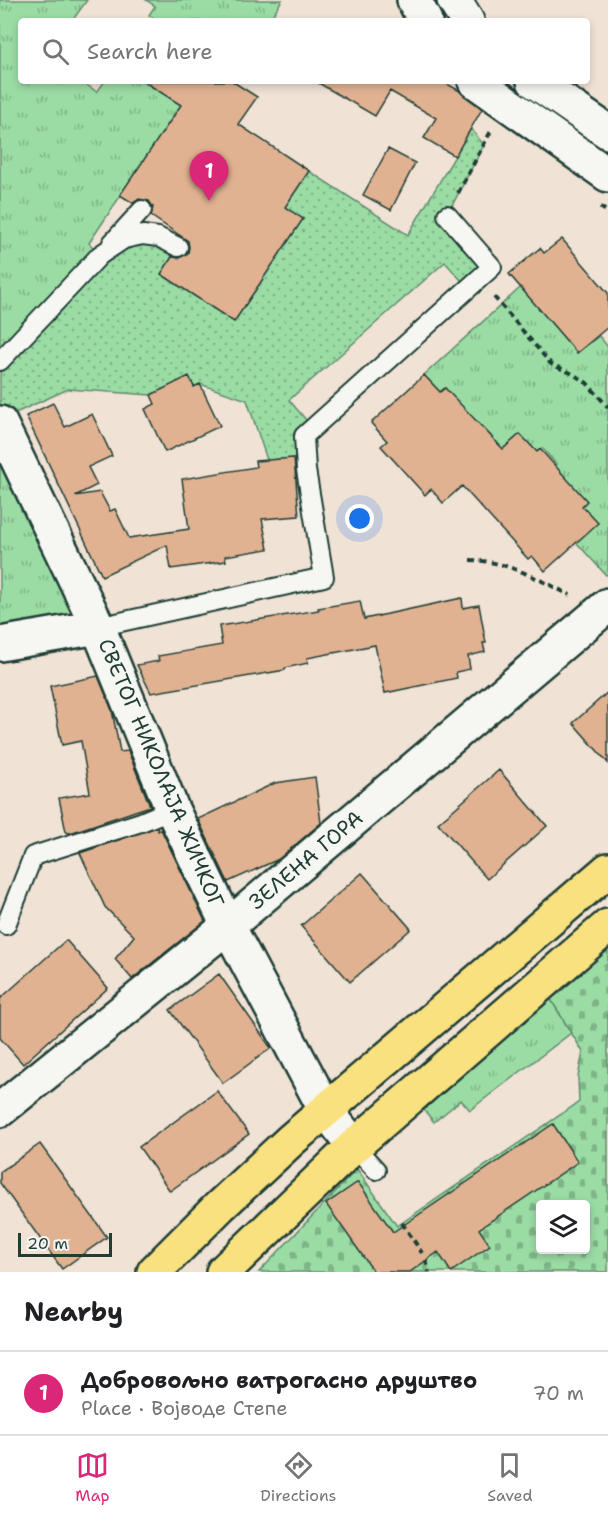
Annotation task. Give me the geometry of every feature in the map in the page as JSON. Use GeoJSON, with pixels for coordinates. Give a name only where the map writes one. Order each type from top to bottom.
{"type":"FeatureCollection","features":[{"type":"Feature","properties":{"kind":"main road"},"geometry":{"type":"LineString","coordinates":[[154,1272],[220,1206],[325,1109],[608,870]]}},
{"type":"Feature","properties":{"kind":"main road"},"geometry":{"type":"LineString","coordinates":[[223,1272],[354,1146],[608,926]]}},
{"type":"Feature","properties":{"kind":"street"},"geometry":{"type":"LineString","coordinates":[[414,0],[423,18]]}},
{"type":"Feature","properties":{"kind":"street"},"geometry":{"type":"LineString","coordinates":[[454,0],[465,18]]}},
{"type":"Feature","properties":{"kind":"street"},"geometry":{"type":"LineString","coordinates":[[479,84],[608,175]]}},
{"type":"Feature","properties":{"kind":"street"},"geometry":{"type":"LineString","coordinates":[[538,84],[608,132]]}},
{"type":"Feature","properties":{"kind":"street","name":"СВЕТОГ НИКОЛАЈА ЖИЧКОГ"},"geometry":{"type":"LineString","coordinates":[[0,423],[98,627],[172,809],[228,926],[325,1109],[354,1146]]}},
{"type":"Feature","properties":{"kind":"street","name":"ЗЕЛЕНА ГОРА"},"geometry":{"type":"LineString","coordinates":[[0,1110],[228,926],[604,608]]}},
{"type":"Feature","properties":{"kind":"street"},"geometry":{"type":"LineString","coordinates":[[0,644],[98,627]]}},
{"type":"Feature","properties":{"kind":"lane"},"geometry":{"type":"LineString","coordinates":[[0,361],[142,210]]}},
{"type":"Feature","properties":{"kind":"lane"},"geometry":{"type":"LineString","coordinates":[[98,627],[324,577],[306,470],[304,436],[492,267],[447,215]]}},
{"type":"Feature","properties":{"kind":"lane"},"geometry":{"type":"LineString","coordinates":[[100,255],[124,239],[143,236],[158,237],[178,247]]}},
{"type":"Feature","properties":{"kind":"lane"},"geometry":{"type":"LineString","coordinates":[[6,925],[33,856],[141,822],[172,809]]}},
{"type":"Feature","properties":{"kind":"lane"},"geometry":{"type":"LineString","coordinates":[[354,1146],[376,1170]]}},
{"type":"Feature","properties":{"kind":"path"},"geometry":{"type":"LineString","coordinates":[[447,215],[506,104]]}},
{"type":"Feature","properties":{"kind":"path"},"geometry":{"type":"LineString","coordinates":[[501,306],[550,364],[587,383],[608,407]]}},
{"type":"Feature","properties":{"kind":"path"},"geometry":{"type":"LineString","coordinates":[[470,560],[489,560],[530,575],[604,608]]}},
{"type":"Feature","properties":{"kind":"path"},"geometry":{"type":"LineString","coordinates":[[402,1223],[422,1253]]}},
{"type":"Feature","properties":{"kind":"path"},"geometry":{"type":"LineString","coordinates":[[426,1260],[429,1272]]}},
{"type":"Feature","properties":{"kind":"green space"},"geometry":{"type":"Polygon","coordinates":[[[0,0],[87,0],[74,18],[18,18],[18,84],[85,84],[97,92],[103,84],[148,84],[181,105],[89,243],[100,255],[0,361],[0,0]]]}},
{"type":"Feature","properties":{"kind":"green space"},"geometry":{"type":"Polygon","coordinates":[[[146,0],[282,0],[271,18],[154,18],[149,15],[155,6],[146,0]]]}},
{"type":"Feature","properties":{"kind":"green space"},"geometry":{"type":"Polygon","coordinates":[[[471,129],[484,145],[447,215],[492,267],[468,288],[445,262],[289,400],[313,428],[306,470],[294,458],[267,460],[247,400],[200,384],[194,387],[189,377],[151,395],[68,389],[0,420],[0,361],[124,239],[178,247],[161,274],[234,322],[303,219],[285,207],[309,171],[408,235],[471,129]]]}},
{"type":"Feature","properties":{"kind":"green space"},"geometry":{"type":"Polygon","coordinates":[[[521,287],[577,353],[599,336],[608,347],[608,574],[606,575],[576,542],[597,523],[550,469],[556,464],[542,448],[537,452],[520,434],[497,454],[491,436],[474,419],[469,423],[458,403],[445,388],[440,392],[424,375],[521,287]]]}},
{"type":"Feature","properties":{"kind":"green space"},"geometry":{"type":"Polygon","coordinates":[[[0,423],[98,627],[0,644],[0,423]]]}},
{"type":"Feature","properties":{"kind":"green space"},"geometry":{"type":"Polygon","coordinates":[[[608,949],[608,1272],[259,1272],[357,1169],[397,1226],[579,1102],[578,1077],[583,1052],[550,998],[608,949]]]}},
{"type":"Feature","properties":{"kind":"green space"},"geometry":{"type":"Polygon","coordinates":[[[550,998],[571,1033],[470,1110],[461,1100],[434,1122],[424,1110],[550,998]]]}},
{"type":"Feature","properties":{"kind":"building"},"geometry":{"type":"Polygon","coordinates":[[[148,84],[237,84],[257,97],[238,124],[309,171],[285,207],[303,219],[234,322],[161,274],[172,257],[179,258],[188,253],[188,241],[151,216],[153,207],[149,201],[139,199],[133,203],[120,195],[181,105],[148,84]]]}},
{"type":"Feature","properties":{"kind":"building"},"geometry":{"type":"Polygon","coordinates":[[[320,84],[447,84],[482,109],[455,156],[424,138],[436,118],[390,91],[375,116],[320,84]]]}},
{"type":"Feature","properties":{"kind":"building"},"geometry":{"type":"Polygon","coordinates":[[[388,149],[415,163],[391,210],[363,195],[388,149]]]}},
{"type":"Feature","properties":{"kind":"building"},"geometry":{"type":"Polygon","coordinates":[[[562,239],[608,293],[608,327],[577,353],[509,274],[540,248],[544,253],[562,239]]]}},
{"type":"Feature","properties":{"kind":"building"},"geometry":{"type":"Polygon","coordinates":[[[424,375],[440,392],[445,388],[503,449],[520,434],[537,452],[540,449],[587,501],[582,506],[598,523],[545,571],[532,556],[528,559],[462,486],[443,503],[431,489],[425,495],[381,446],[387,441],[371,423],[424,375]]]}},
{"type":"Feature","properties":{"kind":"building"},"geometry":{"type":"Polygon","coordinates":[[[189,376],[194,387],[200,384],[220,426],[165,452],[145,409],[155,404],[151,395],[189,376]]]}},
{"type":"Feature","properties":{"kind":"building"},"geometry":{"type":"Polygon","coordinates":[[[53,403],[65,427],[92,414],[112,456],[88,467],[97,485],[75,496],[100,492],[110,511],[115,509],[129,538],[189,529],[182,479],[256,467],[255,461],[294,458],[299,516],[262,519],[268,549],[225,556],[226,561],[171,569],[167,545],[102,576],[26,416],[53,403]]]}},
{"type":"Feature","properties":{"kind":"building"},"geometry":{"type":"Polygon","coordinates":[[[462,598],[463,608],[479,605],[486,643],[483,643],[485,652],[468,656],[470,669],[456,672],[457,678],[385,693],[375,645],[307,658],[308,663],[285,668],[285,670],[151,693],[137,665],[159,661],[158,656],[222,645],[219,626],[360,601],[364,619],[462,598]]]}},
{"type":"Feature","properties":{"kind":"building"},"geometry":{"type":"Polygon","coordinates":[[[98,676],[112,710],[120,752],[128,751],[150,806],[70,833],[66,832],[59,798],[90,793],[81,741],[62,745],[50,686],[98,676]]]}},
{"type":"Feature","properties":{"kind":"building"},"geometry":{"type":"Polygon","coordinates":[[[608,692],[608,763],[573,723],[608,692]]]}},
{"type":"Feature","properties":{"kind":"building"},"geometry":{"type":"Polygon","coordinates":[[[499,770],[547,826],[487,879],[438,823],[499,770]]]}},
{"type":"Feature","properties":{"kind":"building"},"geometry":{"type":"Polygon","coordinates":[[[315,777],[321,823],[279,859],[228,882],[198,819],[275,783],[315,777]]]}},
{"type":"Feature","properties":{"kind":"building"},"geometry":{"type":"Polygon","coordinates":[[[157,827],[158,831],[161,829],[205,921],[132,979],[115,959],[134,936],[105,907],[80,853],[157,827]]]}},
{"type":"Feature","properties":{"kind":"building"},"geometry":{"type":"Polygon","coordinates":[[[362,873],[411,929],[350,982],[301,926],[362,873]]]}},
{"type":"Feature","properties":{"kind":"building"},"geometry":{"type":"Polygon","coordinates":[[[66,940],[108,988],[23,1064],[0,1038],[0,999],[66,940]]]}},
{"type":"Feature","properties":{"kind":"building"},"geometry":{"type":"Polygon","coordinates":[[[219,974],[271,1048],[223,1083],[170,1010],[219,974]]]}},
{"type":"Feature","properties":{"kind":"building"},"geometry":{"type":"Polygon","coordinates":[[[217,1091],[249,1134],[170,1191],[139,1147],[217,1091]]]}},
{"type":"Feature","properties":{"kind":"building"},"geometry":{"type":"Polygon","coordinates":[[[553,1124],[578,1162],[479,1229],[490,1245],[451,1272],[438,1252],[410,1272],[374,1272],[326,1204],[358,1182],[393,1232],[553,1124]]]}},
{"type":"Feature","properties":{"kind":"building"},"geometry":{"type":"Polygon","coordinates":[[[40,1144],[107,1237],[62,1269],[0,1183],[0,1172],[40,1144]]]}},
{"type":"Feature","properties":{"kind":"place","name":"Добровољно ватрогасно друштво"},"geometry":{"type":"Point","coordinates":[209,201]}}]}
